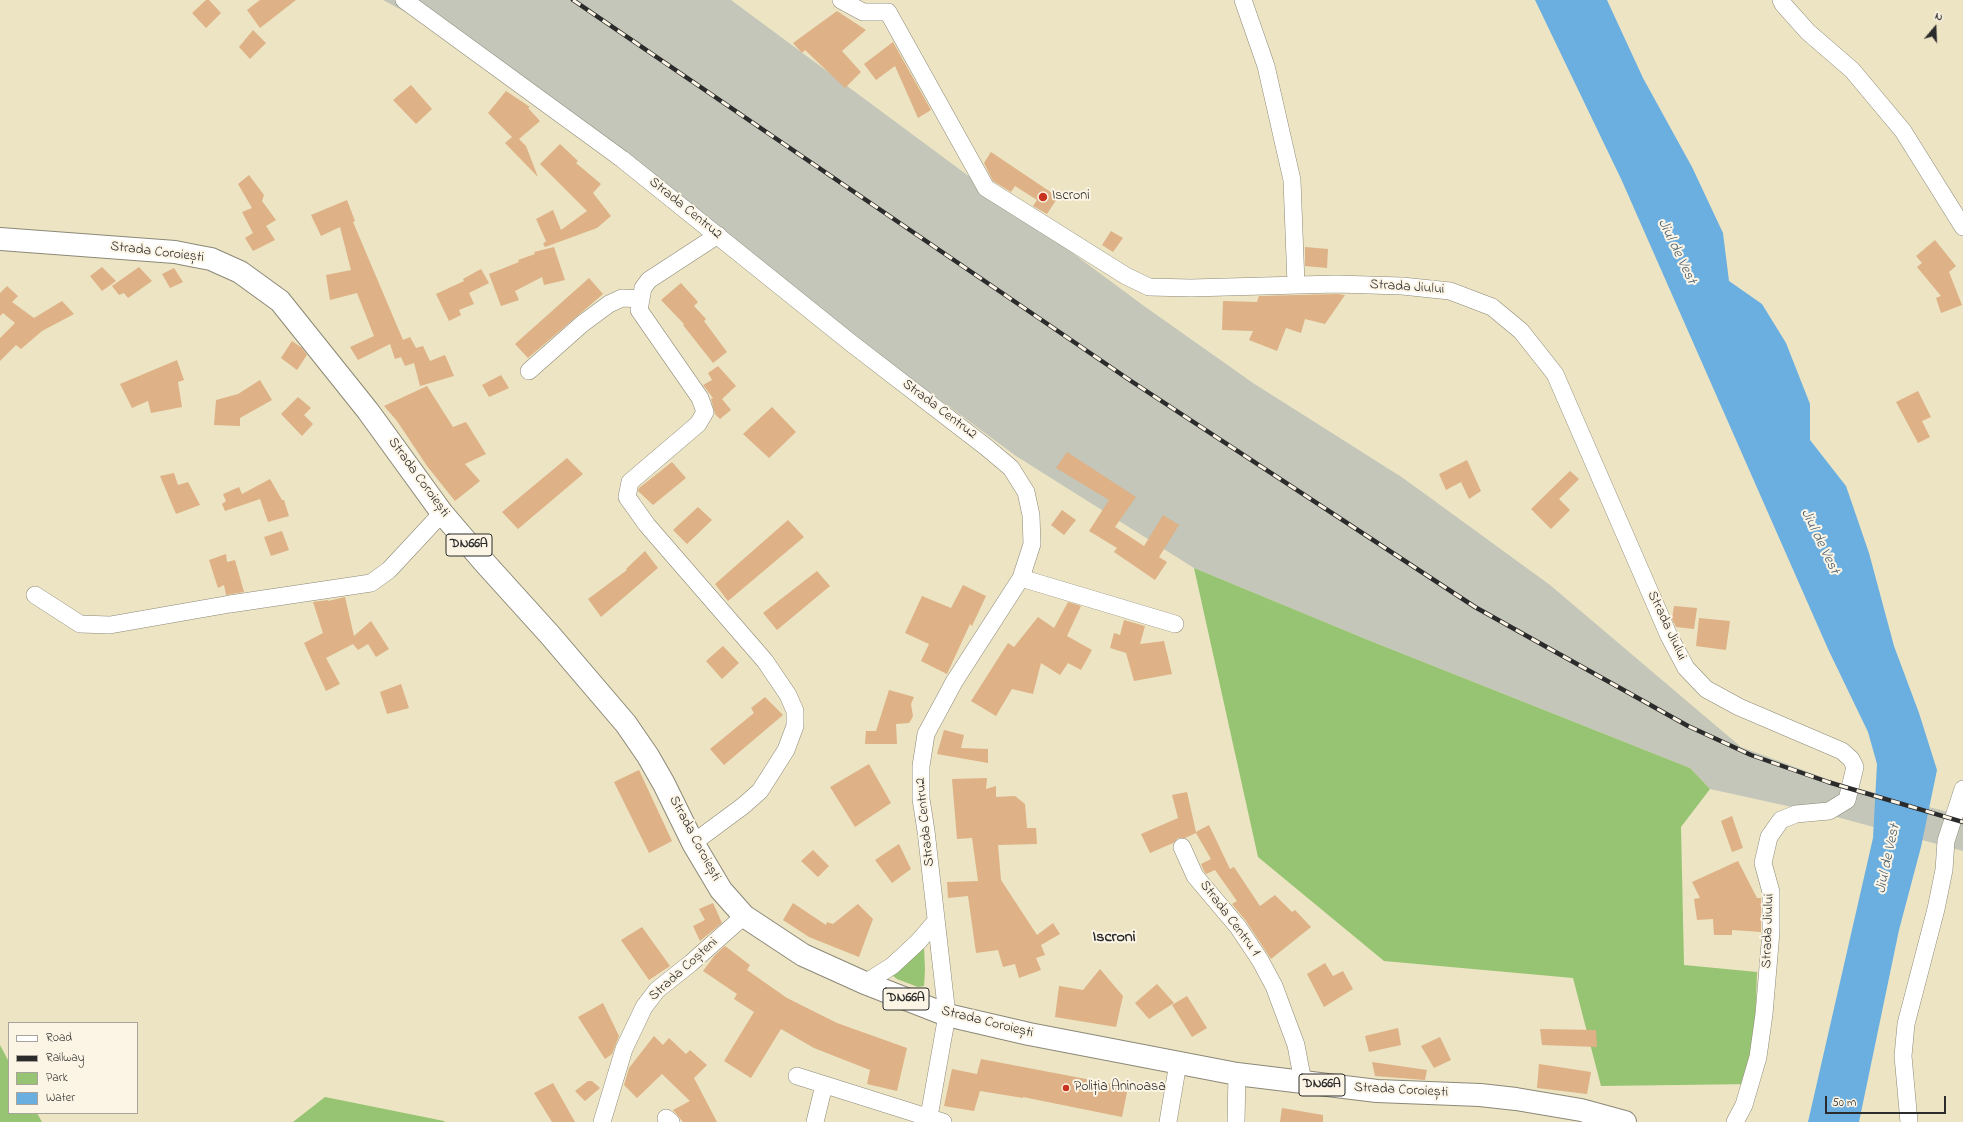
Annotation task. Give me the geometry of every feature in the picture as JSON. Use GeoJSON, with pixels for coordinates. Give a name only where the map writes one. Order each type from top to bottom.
{"type":"FeatureCollection","features":[{"type":"Feature","properties":{"kind":"main road","name":"Strada Coroiești"},"geometry":{"type":"LineString","coordinates":[[0,239],[175,252],[211,259],[240,272],[280,301],[368,411],[442,513],[550,635],[626,724],[648,756],[664,784],[693,843],[721,890],[744,916],[803,955],[865,983],[947,1015],[1036,1035],[1237,1074],[1377,1091],[1480,1095],[1516,1099],[1580,1110],[1621,1120]]}},
{"type":"Feature","properties":{"kind":"street","name":"Strada Centru2"},"geometry":{"type":"LineString","coordinates":[[404,0],[616,154],[851,343],[980,442],[1011,468],[1026,492],[1031,514],[1032,544],[1021,578],[954,682],[926,734],[921,766],[921,799],[947,1015],[934,1121]]}},
{"type":"Feature","properties":{"kind":"street"},"geometry":{"type":"LineString","coordinates":[[842,0],[863,12],[890,6]]}},
{"type":"Feature","properties":{"kind":"street"},"geometry":{"type":"LineString","coordinates":[[1243,0],[1266,66],[1292,180],[1296,284]]}},
{"type":"Feature","properties":{"kind":"street"},"geometry":{"type":"LineString","coordinates":[[1781,0],[1808,32],[1852,70],[1903,130],[1963,226]]}},
{"type":"Feature","properties":{"kind":"street","name":"Strada Jiului"},"geometry":{"type":"LineString","coordinates":[[890,6],[986,188],[1126,276],[1149,287],[1191,288],[1296,284],[1395,286],[1450,291],[1492,307],[1521,331],[1555,374],[1668,636],[1686,668],[1706,689],[1739,707],[1842,751],[1850,759],[1855,768],[1847,800],[1838,807],[1829,811],[1796,814],[1781,820],[1769,837],[1763,863],[1771,892],[1772,932],[1764,1014],[1758,1056],[1744,1106],[1735,1122]]}},
{"type":"Feature","properties":{"kind":"street"},"geometry":{"type":"LineString","coordinates":[[693,843],[743,806],[760,790],[786,750],[795,726],[795,711],[788,695],[765,661],[647,525],[627,497],[630,482],[698,424],[705,412],[700,398],[639,310],[643,288],[649,280],[718,235]]}},
{"type":"Feature","properties":{"kind":"street"},"geometry":{"type":"LineString","coordinates":[[529,371],[582,324],[609,304],[622,298],[641,299]]}},
{"type":"Feature","properties":{"kind":"street"},"geometry":{"type":"LineString","coordinates":[[35,595],[80,624],[110,625],[230,604],[371,583],[389,570],[442,513]]}},
{"type":"Feature","properties":{"kind":"street"},"geometry":{"type":"LineString","coordinates":[[1021,578],[1175,624]]}},
{"type":"Feature","properties":{"kind":"street"},"geometry":{"type":"LineString","coordinates":[[1909,1122],[1903,1056],[1906,1024],[1936,909],[1944,870],[1946,841],[1963,789]]}},
{"type":"Feature","properties":{"kind":"street","name":"Strada Centru 1"},"geometry":{"type":"LineString","coordinates":[[1182,847],[1195,876],[1238,927],[1260,960],[1274,986],[1296,1045],[1303,1082]]}},
{"type":"Feature","properties":{"kind":"street","name":"Strada Coșteni"},"geometry":{"type":"LineString","coordinates":[[602,1122],[624,1049],[644,1007],[657,990],[691,963],[744,916]]}},
{"type":"Feature","properties":{"kind":"street"},"geometry":{"type":"LineString","coordinates":[[865,983],[897,961],[918,942],[936,921]]}},
{"type":"Feature","properties":{"kind":"street"},"geometry":{"type":"LineString","coordinates":[[1168,1122],[1178,1063]]}},
{"type":"Feature","properties":{"kind":"street"},"geometry":{"type":"LineString","coordinates":[[1236,1122],[1237,1074]]}},
{"type":"Feature","properties":{"kind":"street"},"geometry":{"type":"LineString","coordinates":[[797,1076],[934,1121]]}},
{"type":"Feature","properties":{"kind":"street"},"geometry":{"type":"LineString","coordinates":[[815,1122],[824,1085]]}},
{"type":"Feature","properties":{"kind":"shaded area"},"geometry":{"type":"Polygon","coordinates":[[[383,0],[731,0],[1144,306],[1253,383],[1403,478],[1550,585],[1741,747],[1838,783],[1963,816],[1963,851],[1833,816],[1710,789],[1690,768],[1368,640],[1194,568],[1016,456],[582,135],[472,48],[383,0]]]}},
{"type":"Feature","properties":{"kind":"green space"},"geometry":{"type":"Polygon","coordinates":[[[1194,568],[1368,640],[1690,768],[1710,789],[1681,827],[1684,965],[1757,972],[1753,1084],[1601,1086],[1573,978],[1384,961],[1258,857],[1194,568]]]}},
{"type":"Feature","properties":{"kind":"green space"},"geometry":{"type":"Polygon","coordinates":[[[924,947],[924,986],[918,987],[897,979],[889,973],[924,947]]]}},
{"type":"Feature","properties":{"kind":"green space"},"geometry":{"type":"Polygon","coordinates":[[[0,1045],[8,1060],[8,1114],[38,1114],[42,1122],[0,1122],[0,1045]]]}},
{"type":"Feature","properties":{"kind":"green space"},"geometry":{"type":"Polygon","coordinates":[[[325,1097],[444,1121],[445,1122],[293,1122],[325,1097]]]}},
{"type":"Feature","properties":{"kind":"water","name":"Jiul de Vest"},"geometry":{"type":"Polygon","coordinates":[[[1535,0],[1607,0],[1643,78],[1692,167],[1723,233],[1729,281],[1762,304],[1786,343],[1810,404],[1810,440],[1846,486],[1869,553],[1894,646],[1919,713],[1937,770],[1921,847],[1899,930],[1859,1122],[1808,1122],[1873,838],[1877,764],[1868,732],[1828,649],[1622,181],[1535,0]]]}},
{"type":"Feature","properties":{"kind":"building"},"geometry":{"type":"Polygon","coordinates":[[[206,0],[209,0],[221,13],[206,28],[192,13],[206,0]]]}},
{"type":"Feature","properties":{"kind":"building"},"geometry":{"type":"Polygon","coordinates":[[[260,0],[296,0],[260,28],[247,10],[260,0]]]}},
{"type":"Feature","properties":{"kind":"building"},"geometry":{"type":"Polygon","coordinates":[[[837,11],[866,30],[842,51],[861,72],[845,88],[805,50],[802,53],[793,43],[837,11]]]}},
{"type":"Feature","properties":{"kind":"building"},"geometry":{"type":"Polygon","coordinates":[[[253,30],[266,43],[250,59],[239,47],[253,30]]]}},
{"type":"Feature","properties":{"kind":"building"},"geometry":{"type":"Polygon","coordinates":[[[893,42],[931,110],[918,118],[895,66],[876,80],[864,64],[893,42]]]}},
{"type":"Feature","properties":{"kind":"building"},"geometry":{"type":"Polygon","coordinates":[[[411,85],[432,109],[416,124],[393,100],[411,85]]]}},
{"type":"Feature","properties":{"kind":"building"},"geometry":{"type":"Polygon","coordinates":[[[506,91],[530,107],[528,108],[540,121],[519,139],[526,146],[538,177],[505,143],[512,137],[488,113],[506,91]]]}},
{"type":"Feature","properties":{"kind":"building"},"geometry":{"type":"Polygon","coordinates":[[[560,144],[578,161],[576,163],[601,184],[593,193],[611,216],[597,228],[545,247],[543,244],[546,241],[536,219],[553,210],[561,230],[587,211],[540,164],[560,144]]]}},
{"type":"Feature","properties":{"kind":"building"},"geometry":{"type":"Polygon","coordinates":[[[991,152],[1058,197],[1047,214],[1033,206],[1037,200],[1015,186],[1011,192],[993,181],[984,163],[991,152]]]}},
{"type":"Feature","properties":{"kind":"building"},"geometry":{"type":"Polygon","coordinates":[[[249,175],[264,195],[262,201],[276,220],[266,226],[275,240],[253,251],[245,238],[253,233],[242,212],[252,208],[238,184],[249,175]]]}},
{"type":"Feature","properties":{"kind":"building"},"geometry":{"type":"Polygon","coordinates":[[[347,200],[355,221],[353,222],[403,340],[410,337],[416,348],[423,346],[430,361],[445,355],[454,376],[420,386],[414,363],[405,366],[401,357],[395,359],[390,344],[358,360],[350,347],[374,336],[357,293],[330,300],[326,275],[351,270],[340,227],[321,236],[311,215],[347,200]]]}},
{"type":"Feature","properties":{"kind":"building"},"geometry":{"type":"Polygon","coordinates":[[[1111,231],[1123,238],[1113,252],[1102,245],[1111,231]]]}},
{"type":"Feature","properties":{"kind":"building"},"geometry":{"type":"Polygon","coordinates":[[[1935,240],[1956,266],[1949,272],[1962,305],[1941,313],[1936,298],[1941,296],[1917,267],[1922,263],[1916,256],[1935,240]]]}},
{"type":"Feature","properties":{"kind":"building"},"geometry":{"type":"Polygon","coordinates":[[[554,247],[565,280],[544,285],[542,277],[515,291],[519,300],[501,306],[489,274],[519,262],[518,260],[535,254],[534,252],[554,247]]]}},
{"type":"Feature","properties":{"kind":"building"},"geometry":{"type":"Polygon","coordinates":[[[1305,247],[1328,249],[1327,268],[1305,266],[1305,247]]]}},
{"type":"Feature","properties":{"kind":"building"},"geometry":{"type":"Polygon","coordinates":[[[102,267],[116,281],[102,291],[90,276],[102,267]]]}},
{"type":"Feature","properties":{"kind":"building"},"geometry":{"type":"Polygon","coordinates":[[[139,267],[152,281],[128,298],[124,293],[119,295],[112,286],[139,267]]]}},
{"type":"Feature","properties":{"kind":"building"},"geometry":{"type":"Polygon","coordinates":[[[174,268],[183,282],[170,288],[162,274],[174,268]]]}},
{"type":"Feature","properties":{"kind":"building"},"geometry":{"type":"Polygon","coordinates":[[[481,269],[489,283],[469,293],[474,304],[459,310],[461,315],[449,321],[436,294],[464,281],[463,279],[481,269]]]}},
{"type":"Feature","properties":{"kind":"building"},"geometry":{"type":"Polygon","coordinates":[[[589,278],[603,294],[528,358],[515,344],[589,278]]]}},
{"type":"Feature","properties":{"kind":"building"},"geometry":{"type":"Polygon","coordinates":[[[681,283],[698,302],[694,306],[706,319],[704,321],[727,352],[713,363],[683,325],[684,324],[661,300],[681,283]]]}},
{"type":"Feature","properties":{"kind":"building"},"geometry":{"type":"Polygon","coordinates":[[[7,286],[18,296],[12,302],[34,318],[62,301],[74,314],[42,331],[21,349],[16,345],[0,361],[0,338],[15,323],[3,313],[0,316],[0,293],[7,286]]]}},
{"type":"Feature","properties":{"kind":"building"},"geometry":{"type":"Polygon","coordinates":[[[1345,295],[1325,324],[1305,319],[1301,333],[1286,328],[1277,351],[1249,340],[1253,331],[1222,330],[1223,301],[1257,302],[1259,296],[1345,295]]]}},
{"type":"Feature","properties":{"kind":"building"},"geometry":{"type":"Polygon","coordinates":[[[292,341],[302,348],[307,355],[297,370],[281,358],[292,341]]]}},
{"type":"Feature","properties":{"kind":"building"},"geometry":{"type":"Polygon","coordinates":[[[177,360],[184,380],[178,382],[182,407],[151,413],[148,401],[132,408],[120,384],[177,360]]]}},
{"type":"Feature","properties":{"kind":"building"},"geometry":{"type":"Polygon","coordinates":[[[718,366],[736,386],[722,399],[731,410],[720,419],[715,414],[711,399],[713,398],[703,385],[712,380],[708,373],[718,366]]]}},
{"type":"Feature","properties":{"kind":"building"},"geometry":{"type":"Polygon","coordinates":[[[501,375],[509,388],[489,397],[482,385],[501,375]]]}},
{"type":"Feature","properties":{"kind":"building"},"geometry":{"type":"Polygon","coordinates":[[[260,380],[272,400],[240,418],[240,426],[214,425],[216,400],[238,394],[260,380]]]}},
{"type":"Feature","properties":{"kind":"building"},"geometry":{"type":"Polygon","coordinates":[[[427,386],[453,427],[466,422],[486,454],[465,464],[480,481],[455,501],[427,466],[397,421],[384,406],[427,386]]]}},
{"type":"Feature","properties":{"kind":"building"},"geometry":{"type":"Polygon","coordinates":[[[1918,391],[1931,417],[1922,421],[1930,437],[1918,443],[1896,402],[1918,391]]]}},
{"type":"Feature","properties":{"kind":"building"},"geometry":{"type":"Polygon","coordinates":[[[298,397],[311,408],[304,415],[313,424],[302,436],[281,414],[298,397]]]}},
{"type":"Feature","properties":{"kind":"building"},"geometry":{"type":"Polygon","coordinates":[[[772,407],[796,432],[769,458],[743,434],[772,407]]]}},
{"type":"Feature","properties":{"kind":"building"},"geometry":{"type":"Polygon","coordinates":[[[1067,452],[1136,497],[1115,527],[1144,546],[1163,515],[1179,525],[1159,557],[1167,562],[1155,580],[1114,552],[1117,548],[1089,531],[1109,500],[1056,468],[1067,452]]]}},
{"type":"Feature","properties":{"kind":"building"},"geometry":{"type":"Polygon","coordinates":[[[567,458],[583,474],[518,529],[502,512],[567,458]]]}},
{"type":"Feature","properties":{"kind":"building"},"geometry":{"type":"Polygon","coordinates":[[[1467,460],[1481,491],[1469,499],[1461,482],[1446,490],[1439,474],[1467,460]]]}},
{"type":"Feature","properties":{"kind":"building"},"geometry":{"type":"Polygon","coordinates":[[[672,462],[686,478],[653,505],[638,491],[639,488],[672,462]]]}},
{"type":"Feature","properties":{"kind":"building"},"geometry":{"type":"Polygon","coordinates":[[[1570,471],[1579,479],[1559,499],[1570,510],[1551,529],[1531,509],[1570,471]]]}},
{"type":"Feature","properties":{"kind":"building"},"geometry":{"type":"Polygon","coordinates":[[[174,473],[178,485],[188,482],[200,505],[176,514],[160,476],[174,473]]]}},
{"type":"Feature","properties":{"kind":"building"},"geometry":{"type":"Polygon","coordinates":[[[270,479],[282,500],[284,500],[289,516],[268,522],[260,499],[225,511],[222,504],[226,501],[223,494],[239,487],[242,494],[270,479]]]}},
{"type":"Feature","properties":{"kind":"building"},"geometry":{"type":"Polygon","coordinates":[[[698,507],[712,520],[687,544],[673,530],[698,507]]]}},
{"type":"Feature","properties":{"kind":"building"},"geometry":{"type":"Polygon","coordinates":[[[1062,510],[1076,520],[1064,535],[1051,525],[1062,510]]]}},
{"type":"Feature","properties":{"kind":"building"},"geometry":{"type":"Polygon","coordinates":[[[788,520],[804,537],[728,601],[715,584],[788,520]]]}},
{"type":"Feature","properties":{"kind":"building"},"geometry":{"type":"Polygon","coordinates":[[[282,531],[289,550],[271,556],[264,537],[282,531]]]}},
{"type":"Feature","properties":{"kind":"building"},"geometry":{"type":"Polygon","coordinates":[[[645,551],[658,568],[601,617],[588,599],[627,570],[626,569],[645,551]]]}},
{"type":"Feature","properties":{"kind":"building"},"geometry":{"type":"Polygon","coordinates":[[[226,554],[227,562],[235,560],[244,592],[226,595],[224,585],[218,588],[209,560],[226,554]]]}},
{"type":"Feature","properties":{"kind":"building"},"geometry":{"type":"Polygon","coordinates":[[[817,571],[830,586],[777,630],[763,613],[817,571]]]}},
{"type":"Feature","properties":{"kind":"building"},"geometry":{"type":"Polygon","coordinates":[[[963,585],[986,596],[972,626],[970,624],[947,674],[921,661],[929,644],[905,633],[922,596],[951,608],[963,585]]]}},
{"type":"Feature","properties":{"kind":"building"},"geometry":{"type":"Polygon","coordinates":[[[345,597],[354,636],[371,621],[389,649],[376,657],[368,644],[358,650],[353,644],[326,658],[340,684],[326,691],[304,643],[323,633],[313,602],[328,601],[345,597]]]}},
{"type":"Feature","properties":{"kind":"building"},"geometry":{"type":"Polygon","coordinates":[[[1068,602],[1081,606],[1067,636],[1092,650],[1081,670],[1068,663],[1060,675],[1041,663],[1033,694],[1012,689],[996,716],[971,701],[1008,643],[1014,647],[1038,617],[1054,628],[1068,602]]]}},
{"type":"Feature","properties":{"kind":"building"},"geometry":{"type":"Polygon","coordinates":[[[1674,606],[1697,608],[1694,629],[1676,627],[1672,619],[1674,606]]]}},
{"type":"Feature","properties":{"kind":"building"},"geometry":{"type":"Polygon","coordinates":[[[1699,618],[1730,621],[1726,650],[1696,646],[1699,618]]]}},
{"type":"Feature","properties":{"kind":"building"},"geometry":{"type":"Polygon","coordinates":[[[1124,620],[1145,626],[1140,644],[1164,641],[1172,674],[1134,681],[1126,653],[1110,648],[1114,633],[1120,635],[1124,620]]]}},
{"type":"Feature","properties":{"kind":"building"},"geometry":{"type":"Polygon","coordinates":[[[723,646],[739,663],[722,679],[706,661],[723,646]]]}},
{"type":"Feature","properties":{"kind":"building"},"geometry":{"type":"Polygon","coordinates":[[[401,684],[409,708],[387,714],[380,692],[401,684]]]}},
{"type":"Feature","properties":{"kind":"building"},"geometry":{"type":"Polygon","coordinates":[[[889,690],[914,697],[911,704],[913,716],[909,723],[896,724],[897,744],[865,744],[866,731],[876,731],[889,690]]]}},
{"type":"Feature","properties":{"kind":"building"},"geometry":{"type":"Polygon","coordinates":[[[765,697],[783,715],[724,765],[710,749],[754,713],[751,708],[765,697]]]}},
{"type":"Feature","properties":{"kind":"building"},"geometry":{"type":"Polygon","coordinates":[[[944,730],[964,735],[961,748],[988,749],[988,763],[937,754],[944,730]]]}},
{"type":"Feature","properties":{"kind":"building"},"geometry":{"type":"Polygon","coordinates":[[[869,764],[891,803],[855,827],[830,787],[869,764]]]}},
{"type":"Feature","properties":{"kind":"building"},"geometry":{"type":"Polygon","coordinates":[[[639,770],[672,841],[649,853],[614,782],[639,770]]]}},
{"type":"Feature","properties":{"kind":"building"},"geometry":{"type":"Polygon","coordinates":[[[987,778],[986,789],[996,786],[996,797],[1015,796],[1025,804],[1027,828],[1036,828],[1037,844],[998,845],[1001,880],[1037,935],[1053,923],[1060,934],[1041,945],[1045,955],[1036,958],[1041,970],[1019,978],[1015,964],[1003,967],[998,950],[976,953],[968,896],[948,898],[947,882],[978,881],[972,838],[957,839],[952,779],[987,778]]]}},
{"type":"Feature","properties":{"kind":"building"},"geometry":{"type":"Polygon","coordinates":[[[1187,792],[1196,832],[1209,825],[1230,869],[1234,867],[1260,906],[1275,895],[1292,912],[1295,910],[1311,927],[1271,959],[1246,921],[1232,904],[1237,901],[1215,870],[1206,874],[1204,871],[1201,864],[1211,859],[1196,833],[1185,838],[1178,838],[1173,843],[1150,853],[1141,834],[1178,818],[1172,795],[1187,792]]]}},
{"type":"Feature","properties":{"kind":"building"},"geometry":{"type":"Polygon","coordinates":[[[1732,816],[1743,848],[1732,852],[1721,821],[1732,816]]]}},
{"type":"Feature","properties":{"kind":"building"},"geometry":{"type":"Polygon","coordinates":[[[899,844],[911,869],[892,883],[875,860],[899,844]]]}},
{"type":"Feature","properties":{"kind":"building"},"geometry":{"type":"Polygon","coordinates":[[[813,850],[829,866],[818,877],[801,861],[813,850]]]}},
{"type":"Feature","properties":{"kind":"building"},"geometry":{"type":"Polygon","coordinates":[[[1738,861],[1757,898],[1761,898],[1761,932],[1732,930],[1732,935],[1714,935],[1713,919],[1697,920],[1694,899],[1700,898],[1692,882],[1738,861]]]}},
{"type":"Feature","properties":{"kind":"building"},"geometry":{"type":"Polygon","coordinates":[[[713,903],[722,923],[700,941],[693,926],[705,920],[699,909],[713,903]]]}},
{"type":"Feature","properties":{"kind":"building"},"geometry":{"type":"Polygon","coordinates":[[[793,903],[826,925],[827,922],[833,924],[858,904],[873,919],[859,957],[809,937],[783,920],[793,903]]]}},
{"type":"Feature","properties":{"kind":"building"},"geometry":{"type":"Polygon","coordinates":[[[642,927],[670,966],[649,980],[621,940],[642,927]]]}},
{"type":"Feature","properties":{"kind":"building"},"geometry":{"type":"Polygon","coordinates":[[[725,946],[750,965],[747,970],[787,998],[837,1023],[907,1048],[897,1091],[867,1084],[870,1070],[814,1048],[781,1029],[751,1078],[724,1061],[754,1012],[734,999],[737,994],[703,971],[715,955],[725,946]]]}},
{"type":"Feature","properties":{"kind":"building"},"geometry":{"type":"Polygon","coordinates":[[[1325,963],[1333,976],[1343,971],[1353,989],[1324,1007],[1307,974],[1325,963]]]}},
{"type":"Feature","properties":{"kind":"building"},"geometry":{"type":"Polygon","coordinates":[[[1100,969],[1123,996],[1116,1027],[1055,1017],[1059,986],[1083,990],[1100,969]]]}},
{"type":"Feature","properties":{"kind":"building"},"geometry":{"type":"Polygon","coordinates":[[[1157,984],[1174,1003],[1149,1019],[1135,1003],[1157,984]]]}},
{"type":"Feature","properties":{"kind":"building"},"geometry":{"type":"Polygon","coordinates":[[[1187,996],[1207,1028],[1192,1037],[1172,1005],[1187,996]]]}},
{"type":"Feature","properties":{"kind":"building"},"geometry":{"type":"Polygon","coordinates":[[[603,1003],[619,1036],[612,1054],[605,1059],[578,1017],[603,1003]]]}},
{"type":"Feature","properties":{"kind":"building"},"geometry":{"type":"Polygon","coordinates":[[[1398,1028],[1401,1045],[1369,1052],[1365,1036],[1398,1028]]]}},
{"type":"Feature","properties":{"kind":"building"},"geometry":{"type":"Polygon","coordinates":[[[1540,1029],[1596,1030],[1597,1047],[1542,1045],[1540,1029]]]}},
{"type":"Feature","properties":{"kind":"building"},"geometry":{"type":"Polygon","coordinates":[[[654,1036],[663,1045],[669,1038],[686,1054],[690,1050],[707,1065],[694,1078],[717,1122],[683,1122],[673,1110],[690,1101],[662,1074],[637,1098],[624,1085],[629,1068],[654,1036]]]}},
{"type":"Feature","properties":{"kind":"building"},"geometry":{"type":"Polygon","coordinates":[[[1440,1037],[1451,1060],[1434,1068],[1421,1046],[1440,1037]]]}},
{"type":"Feature","properties":{"kind":"building"},"geometry":{"type":"Polygon","coordinates":[[[981,1059],[1128,1087],[1122,1117],[1023,1097],[980,1091],[974,1111],[944,1106],[952,1069],[977,1074],[981,1059]]]}},
{"type":"Feature","properties":{"kind":"building"},"geometry":{"type":"Polygon","coordinates":[[[1372,1062],[1427,1070],[1425,1080],[1375,1076],[1372,1062]]]}},
{"type":"Feature","properties":{"kind":"building"},"geometry":{"type":"Polygon","coordinates":[[[1539,1064],[1591,1072],[1587,1094],[1537,1088],[1539,1064]]]}},
{"type":"Feature","properties":{"kind":"building"},"geometry":{"type":"Polygon","coordinates":[[[588,1081],[592,1081],[600,1088],[585,1101],[575,1091],[588,1081]]]}},
{"type":"Feature","properties":{"kind":"building"},"geometry":{"type":"Polygon","coordinates":[[[553,1083],[575,1122],[552,1122],[534,1093],[553,1083]]]}},
{"type":"Feature","properties":{"kind":"building"},"geometry":{"type":"Polygon","coordinates":[[[1282,1108],[1323,1115],[1323,1122],[1280,1122],[1282,1108]]]}},
{"type":"Feature","properties":{"kind":"railway"},"geometry":{"type":"LineString","coordinates":[[573,0],[1131,381],[1475,607],[1688,726],[1751,755],[1828,782],[1963,822]]}},
{"type":"Feature","properties":{"kind":"place","name":"Iscroni"},"geometry":{"type":"Point","coordinates":[1043,197]}},
{"type":"Feature","properties":{"kind":"place","name":"Poliția Aninoasa"},"geometry":{"type":"Point","coordinates":[1066,1088]}},
{"type":"Feature","properties":{"kind":"district","name":"Iscroni"},"geometry":{"type":"Point","coordinates":[1114,938]}}]}
